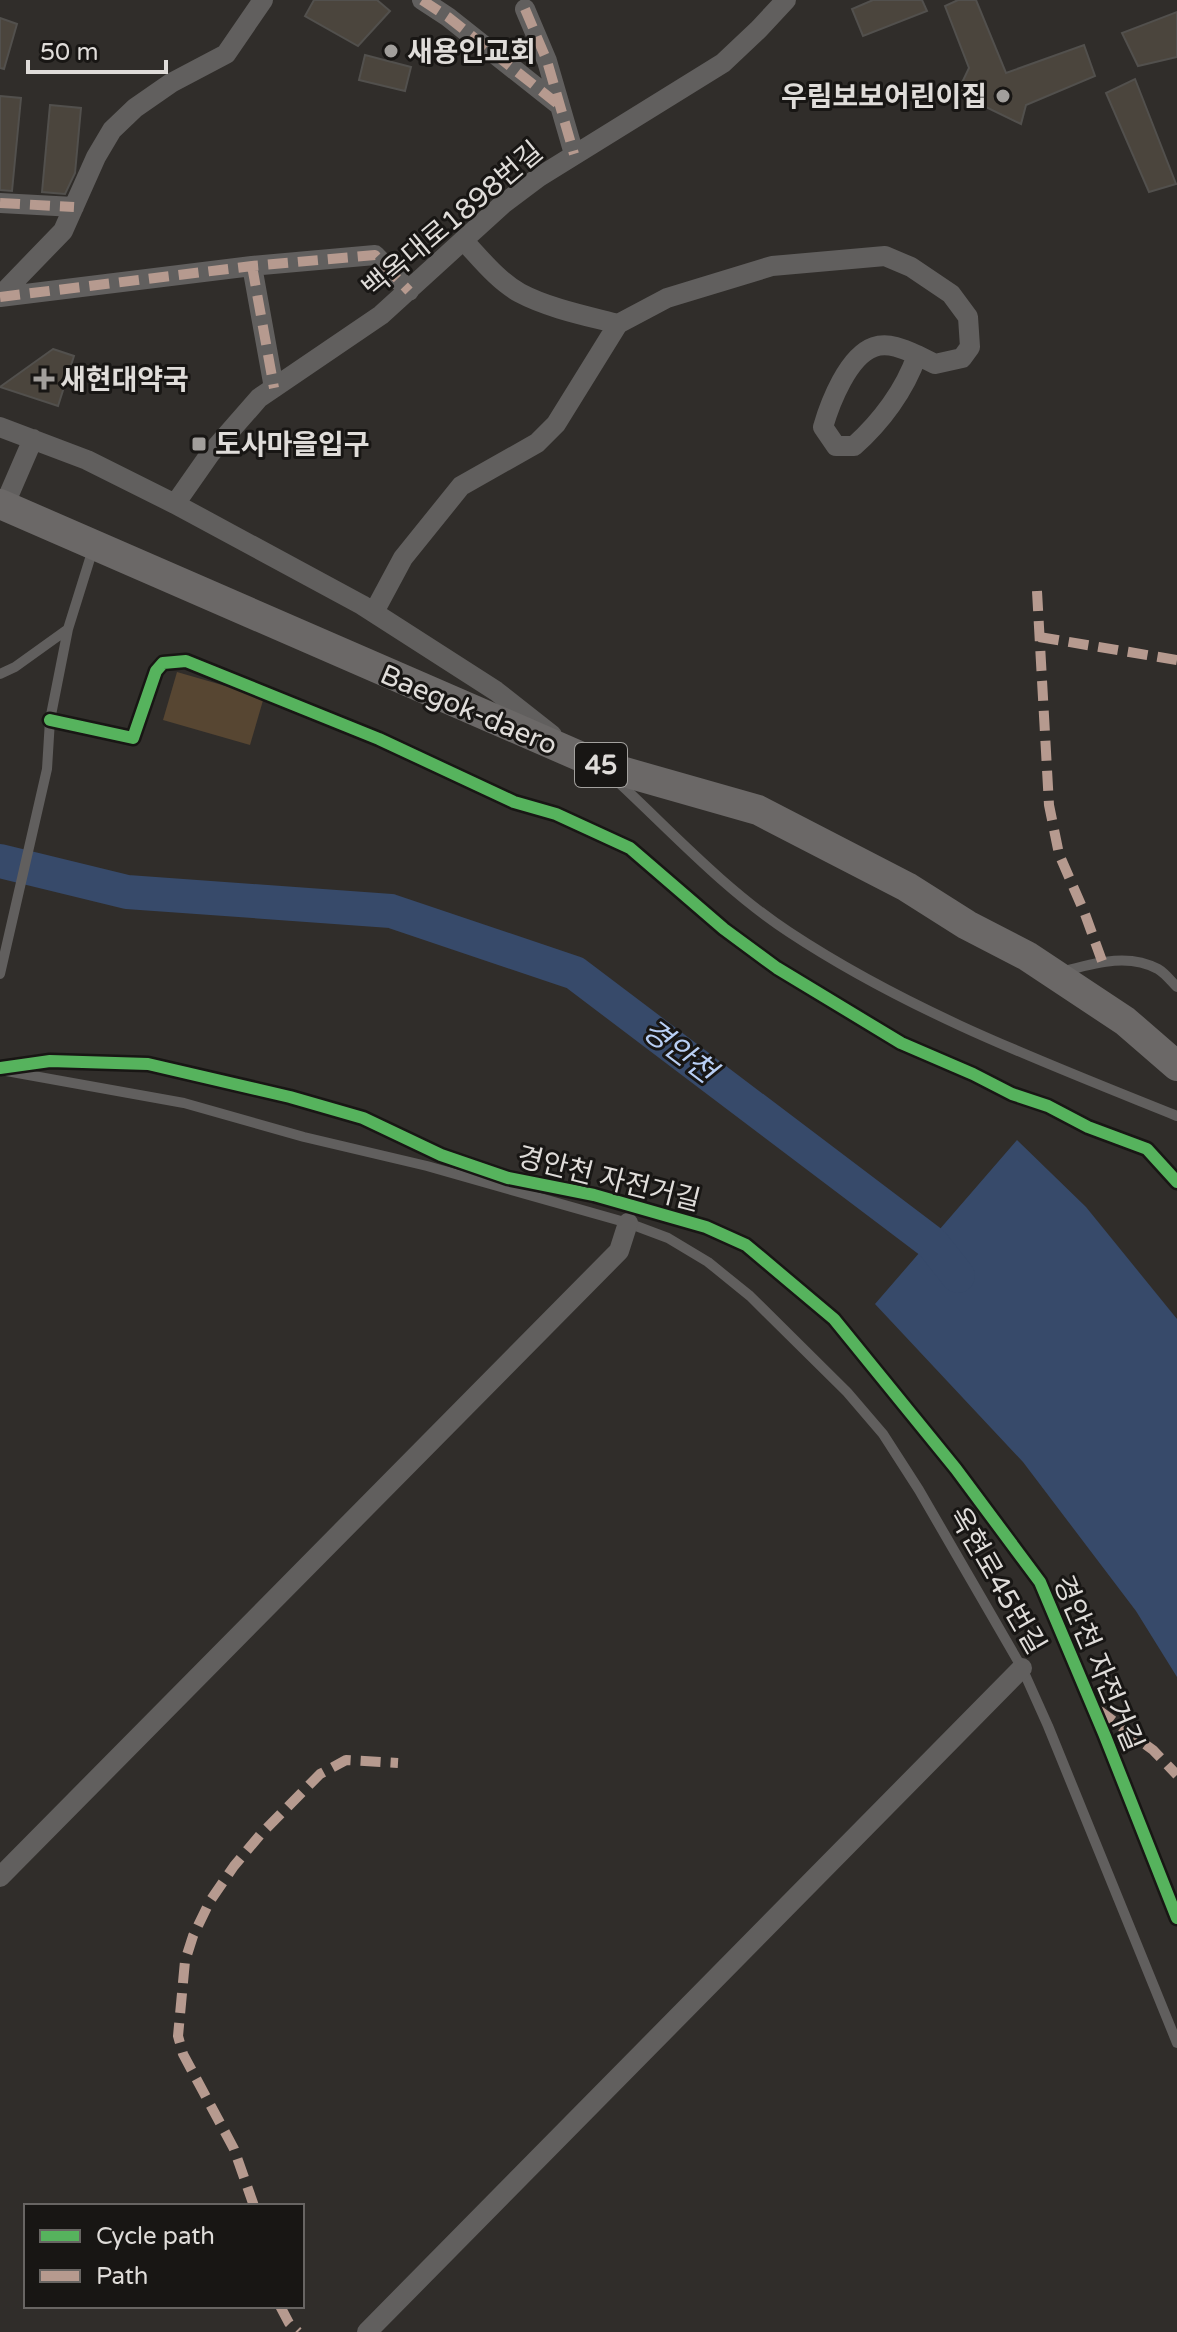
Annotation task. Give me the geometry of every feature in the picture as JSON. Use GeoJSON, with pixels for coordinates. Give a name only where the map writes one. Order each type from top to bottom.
{"type":"FeatureCollection","features":[{"type":"Feature","properties":{"kind":"main road","name":"Baegok-daero"},"geometry":{"type":"LineString","coordinates":[[2,505],[589,760],[758,810],[907,887],[1055,974],[1125,1021],[1177,1066]]}},
{"type":"Feature","properties":{"kind":"street"},"geometry":{"type":"LineString","coordinates":[[0,296],[63,231],[96,157],[112,130],[135,108],[171,83],[226,54],[263,0]]}},
{"type":"Feature","properties":{"kind":"street"},"geometry":{"type":"LineString","coordinates":[[422,0],[559,105]]}},
{"type":"Feature","properties":{"kind":"street","name":"백옥대로1898번길"},"geometry":{"type":"LineString","coordinates":[[175,504],[237,421],[274,388],[353,337],[409,291],[503,204],[539,177],[723,63],[786,0]]}},
{"type":"Feature","properties":{"kind":"street"},"geometry":{"type":"LineString","coordinates":[[525,9],[547,61],[574,154]]}},
{"type":"Feature","properties":{"kind":"street"},"geometry":{"type":"LineString","coordinates":[[0,203],[74,207]]}},
{"type":"Feature","properties":{"kind":"street"},"geometry":{"type":"LineString","coordinates":[[464,241],[488,267],[520,292],[618,324]]}},
{"type":"Feature","properties":{"kind":"street"},"geometry":{"type":"LineString","coordinates":[[0,296],[252,266],[375,255],[409,291]]}},
{"type":"Feature","properties":{"kind":"street"},"geometry":{"type":"LineString","coordinates":[[374,612],[403,558],[461,486],[537,443],[556,424],[618,324],[667,298],[772,266],[885,256],[911,267],[951,294],[968,317],[970,347],[962,358],[935,364],[917,355],[899,347],[875,347],[859,356],[832,397],[823,427],[836,446],[854,446],[869,432],[911,374],[917,355]]}},
{"type":"Feature","properties":{"kind":"street"},"geometry":{"type":"LineString","coordinates":[[252,266],[274,388]]}},
{"type":"Feature","properties":{"kind":"street"},"geometry":{"type":"LineString","coordinates":[[0,427],[87,460],[374,612],[496,691],[589,760]]}},
{"type":"Feature","properties":{"kind":"street"},"geometry":{"type":"LineString","coordinates":[[2,505],[33,439]]}},
{"type":"Feature","properties":{"kind":"street"},"geometry":{"type":"LineString","coordinates":[[0,1877],[619,1251],[628,1223]]}},
{"type":"Feature","properties":{"kind":"street"},"geometry":{"type":"LineString","coordinates":[[367,2332],[1022,1668]]}},
{"type":"Feature","properties":{"kind":"lane"},"geometry":{"type":"LineString","coordinates":[[0,974],[47,769],[50,720],[68,629],[94,547]]}},
{"type":"Feature","properties":{"kind":"lane"},"geometry":{"type":"LineString","coordinates":[[0,674],[15,667],[68,629]]}},
{"type":"Feature","properties":{"kind":"lane"},"geometry":{"type":"LineString","coordinates":[[589,760],[747,901],[787,931],[917,1007],[975,1034],[1177,1116]]}},
{"type":"Feature","properties":{"kind":"lane"},"geometry":{"type":"LineString","coordinates":[[1055,974],[1102,961],[1132,961],[1159,969],[1177,987]]}},
{"type":"Feature","properties":{"kind":"lane","name":"옥현로45번길"},"geometry":{"type":"LineString","coordinates":[[0,1070],[184,1103],[304,1137],[427,1166],[628,1223],[668,1238],[708,1262],[750,1296],[847,1392],[883,1434],[1022,1668],[1177,2043]]}},
{"type":"Feature","properties":{"kind":"shaded area"},"geometry":{"type":"Polygon","coordinates":[[[177,672],[264,697],[250,745],[163,720],[177,672]]]}},
{"type":"Feature","properties":{"kind":"water"},"geometry":{"type":"Polygon","coordinates":[[[1017,1140],[1086,1207],[1177,1319],[1177,1677],[1136,1611],[1023,1462],[875,1304],[1017,1140]]]}},
{"type":"Feature","properties":{"kind":"building"},"geometry":{"type":"Polygon","coordinates":[[[314,0],[377,0],[390,11],[358,46],[305,16],[314,0]]]}},
{"type":"Feature","properties":{"kind":"building"},"geometry":{"type":"Polygon","coordinates":[[[873,0],[922,0],[927,11],[863,36],[852,9],[873,0]]]}},
{"type":"Feature","properties":{"kind":"building"},"geometry":{"type":"Polygon","coordinates":[[[958,0],[976,0],[1006,73],[1084,45],[1095,76],[1026,105],[1021,124],[957,93],[969,68],[945,6],[958,0]]]}},
{"type":"Feature","properties":{"kind":"building"},"geometry":{"type":"Polygon","coordinates":[[[1177,12],[1177,57],[1138,66],[1122,33],[1177,12]]]}},
{"type":"Feature","properties":{"kind":"building"},"geometry":{"type":"Polygon","coordinates":[[[0,18],[17,24],[4,69],[0,68],[0,18]]]}},
{"type":"Feature","properties":{"kind":"building"},"geometry":{"type":"Polygon","coordinates":[[[365,55],[411,67],[405,91],[359,80],[365,55]]]}},
{"type":"Feature","properties":{"kind":"building"},"geometry":{"type":"Polygon","coordinates":[[[1135,79],[1176,184],[1149,192],[1106,93],[1135,79]]]}},
{"type":"Feature","properties":{"kind":"building"},"geometry":{"type":"Polygon","coordinates":[[[0,96],[21,98],[12,191],[0,190],[0,96]]]}},
{"type":"Feature","properties":{"kind":"building"},"geometry":{"type":"Polygon","coordinates":[[[50,105],[81,108],[75,173],[65,194],[42,192],[50,105]]]}},
{"type":"Feature","properties":{"kind":"building"},"geometry":{"type":"Polygon","coordinates":[[[53,349],[74,356],[58,406],[0,387],[53,349]]]}},
{"type":"Feature","properties":{"kind":"waterway","name":"경안천"},"geometry":{"type":"LineString","coordinates":[[0,861],[127,892],[391,911],[575,973],[932,1243],[958,1276]]}},
{"type":"Feature","properties":{"kind":"marked path"},"geometry":{"type":"LineString","coordinates":[[422,0],[559,105]]}},
{"type":"Feature","properties":{"kind":"marked path"},"geometry":{"type":"LineString","coordinates":[[525,9],[547,61],[574,154]]}},
{"type":"Feature","properties":{"kind":"marked path"},"geometry":{"type":"LineString","coordinates":[[0,203],[74,207]]}},
{"type":"Feature","properties":{"kind":"marked path"},"geometry":{"type":"LineString","coordinates":[[0,297],[252,266],[375,255],[409,291]]}},
{"type":"Feature","properties":{"kind":"marked path"},"geometry":{"type":"LineString","coordinates":[[252,266],[274,388]]}},
{"type":"Feature","properties":{"kind":"marked path"},"geometry":{"type":"LineString","coordinates":[[1037,591],[1049,805],[1059,854],[1102,961]]}},
{"type":"Feature","properties":{"kind":"marked path"},"geometry":{"type":"LineString","coordinates":[[1039,637],[1177,660]]}},
{"type":"Feature","properties":{"kind":"marked path"},"geometry":{"type":"LineString","coordinates":[[1097,1709],[1153,1750],[1177,1775]]}},
{"type":"Feature","properties":{"kind":"marked path"},"geometry":{"type":"LineString","coordinates":[[253,2204],[234,2149],[183,2054],[178,2036],[185,1961],[193,1936],[210,1901],[234,1866],[320,1774],[346,1760],[398,1763]]}},
{"type":"Feature","properties":{"kind":"marked path"},"geometry":{"type":"LineString","coordinates":[[281,2308],[298,2332]]}},
{"type":"Feature","properties":{"kind":"cycle path"},"geometry":{"type":"LineString","coordinates":[[50,720],[133,738],[156,671],[163,663],[186,661],[379,739],[514,802],[556,814],[630,848],[724,929],[777,968],[901,1043],[1012,1094],[1048,1106],[1088,1127],[1147,1149],[1177,1182]]}},
{"type":"Feature","properties":{"kind":"cycle path","name":"경안천 자전거길"},"geometry":{"type":"LineString","coordinates":[[0,1068],[50,1061],[148,1064],[290,1097],[363,1118],[441,1155],[508,1178],[594,1195],[706,1227],[746,1245],[834,1319],[956,1469],[1040,1582],[1177,1918]]}},
{"type":"Feature","properties":{"kind":"place","name":"새용인교회"},"geometry":{"type":"Point","coordinates":[391,51]}},
{"type":"Feature","properties":{"kind":"place","name":"우림보보어린이집"},"geometry":{"type":"Point","coordinates":[1003,96]}},
{"type":"Feature","properties":{"kind":"place","name":"새현대약국"},"geometry":{"type":"Point","coordinates":[44,379]}},
{"type":"Feature","properties":{"kind":"place","name":"도사마을입구"},"geometry":{"type":"Point","coordinates":[199,444]}}]}
